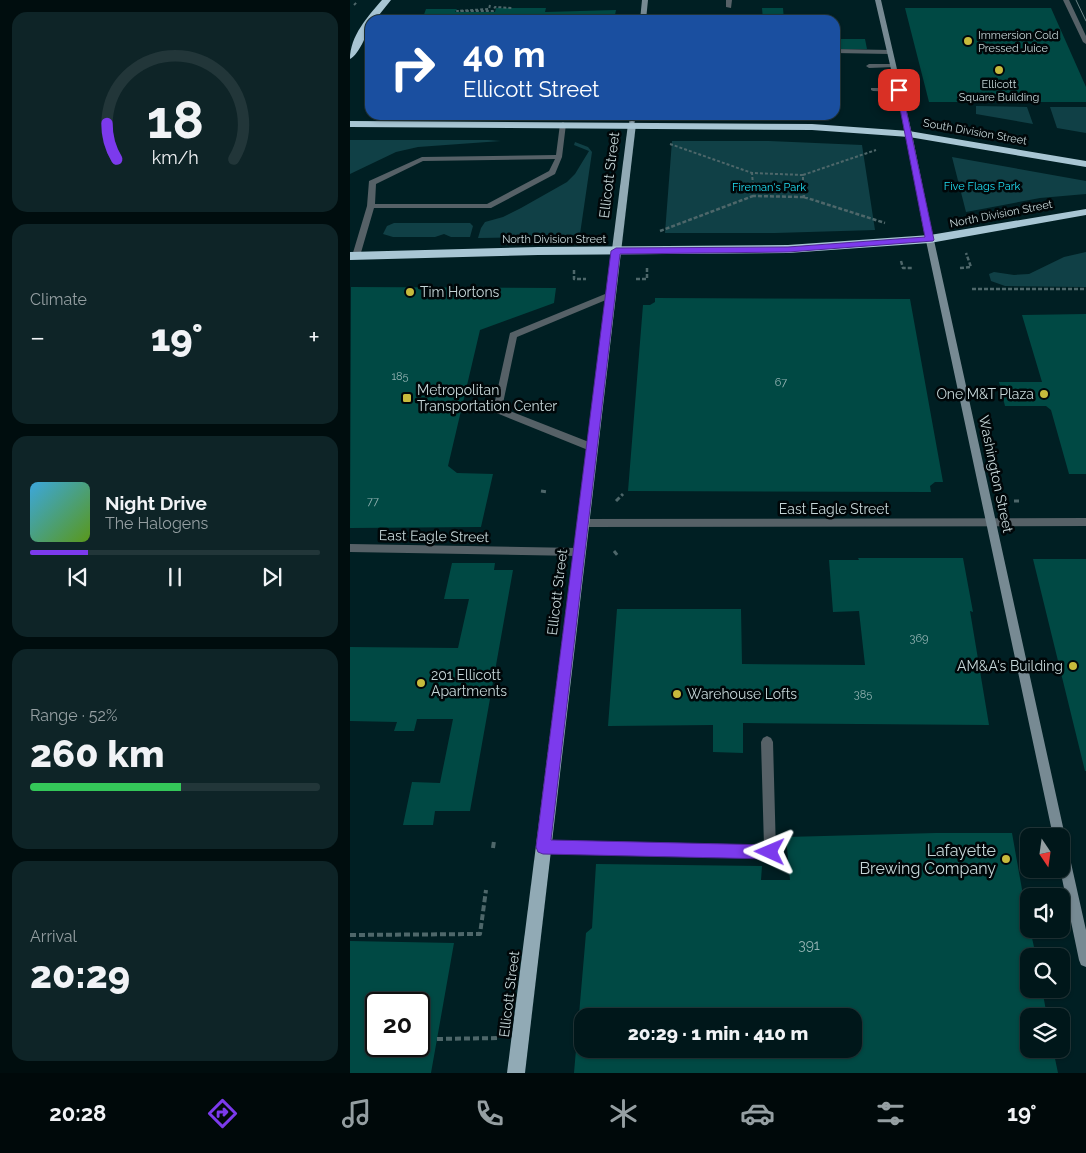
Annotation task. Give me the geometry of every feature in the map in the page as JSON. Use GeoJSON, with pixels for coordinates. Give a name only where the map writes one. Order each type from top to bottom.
{"type":"FeatureCollection","features":[{"type":"Feature","properties":{"kind":"highway"},"geometry":{"type":"LineString","coordinates":[[374,15],[387,0]]}},
{"type":"Feature","properties":{"kind":"highway"},"geometry":{"type":"LineString","coordinates":[[350,56],[365,29]]}},
{"type":"Feature","properties":{"kind":"highway","name":"South Division Street"},"geometry":{"type":"LineString","coordinates":[[350,124],[563,124],[632,120],[769,126],[908,134],[1086,164]]}},
{"type":"Feature","properties":{"kind":"highway","name":"North Division Street"},"geometry":{"type":"LineString","coordinates":[[353,256],[538,251],[788,249],[930,240],[1086,212]]}},
{"type":"Feature","properties":{"kind":"main road","name":"Ellicott Street"},"geometry":{"type":"LineString","coordinates":[[516,1073],[632,120]]}},
{"type":"Feature","properties":{"kind":"street"},"geometry":{"type":"LineString","coordinates":[[644,15],[645,0]]}},
{"type":"Feature","properties":{"kind":"street"},"geometry":{"type":"LineString","coordinates":[[729,0],[729,7]]}},
{"type":"Feature","properties":{"kind":"street","name":"Washington Street"},"geometry":{"type":"LineString","coordinates":[[878,0],[1057,828]]}},
{"type":"Feature","properties":{"kind":"street"},"geometry":{"type":"LineString","coordinates":[[1066,0],[1086,42]]}},
{"type":"Feature","properties":{"kind":"street"},"geometry":{"type":"LineString","coordinates":[[840,52],[890,52]]}},
{"type":"Feature","properties":{"kind":"street"},"geometry":{"type":"LineString","coordinates":[[869,66],[893,66]]}},
{"type":"Feature","properties":{"kind":"street"},"geometry":{"type":"LineString","coordinates":[[873,89],[899,90]]}},
{"type":"Feature","properties":{"kind":"street"},"geometry":{"type":"LineString","coordinates":[[370,206],[488,206],[552,172],[559,157],[563,124]]}},
{"type":"Feature","properties":{"kind":"street"},"geometry":{"type":"LineString","coordinates":[[353,256],[370,206],[372,183],[422,158],[559,157]]}},
{"type":"Feature","properties":{"kind":"street"},"geometry":{"type":"LineString","coordinates":[[591,447],[497,410],[513,335],[610,295]]}},
{"type":"Feature","properties":{"kind":"street","name":"East Eagle Street"},"geometry":{"type":"LineString","coordinates":[[582,523],[1086,522]]}},
{"type":"Feature","properties":{"kind":"street","name":"East Eagle Street"},"geometry":{"type":"LineString","coordinates":[[350,548],[578,552]]}},
{"type":"Feature","properties":{"kind":"street"},"geometry":{"type":"LineString","coordinates":[[543,847],[770,852],[767,742]]}},
{"type":"Feature","properties":{"kind":"street"},"geometry":{"type":"LineString","coordinates":[[1068,878],[1086,960]]}},
{"type":"Feature","properties":{"kind":"path"},"geometry":{"type":"LineString","coordinates":[[354,5],[357,2]]}},
{"type":"Feature","properties":{"kind":"path"},"geometry":{"type":"LineString","coordinates":[[490,5],[489,10],[457,11],[493,12],[495,7],[512,8]]}},
{"type":"Feature","properties":{"kind":"path"},"geometry":{"type":"LineString","coordinates":[[665,142],[752,173],[803,175],[877,149]]}},
{"type":"Feature","properties":{"kind":"path"},"geometry":{"type":"LineString","coordinates":[[752,173],[753,196]]}},
{"type":"Feature","properties":{"kind":"path"},"geometry":{"type":"LineString","coordinates":[[803,175],[804,197]]}},
{"type":"Feature","properties":{"kind":"path"},"geometry":{"type":"LineString","coordinates":[[656,232],[753,196],[804,197],[890,225]]}},
{"type":"Feature","properties":{"kind":"path"},"geometry":{"type":"LineString","coordinates":[[960,268],[970,267],[966,253]]}},
{"type":"Feature","properties":{"kind":"path"},"geometry":{"type":"LineString","coordinates":[[901,261],[903,268],[913,268]]}},
{"type":"Feature","properties":{"kind":"path"},"geometry":{"type":"LineString","coordinates":[[636,279],[647,279],[647,267]]}},
{"type":"Feature","properties":{"kind":"path"},"geometry":{"type":"LineString","coordinates":[[574,270],[574,279],[586,279]]}},
{"type":"Feature","properties":{"kind":"path"},"geometry":{"type":"LineString","coordinates":[[972,289],[1086,289]]}},
{"type":"Feature","properties":{"kind":"path"},"geometry":{"type":"LineString","coordinates":[[540,491],[547,492]]}},
{"type":"Feature","properties":{"kind":"path"},"geometry":{"type":"LineString","coordinates":[[616,501],[623,494]]}},
{"type":"Feature","properties":{"kind":"path"},"geometry":{"type":"LineString","coordinates":[[1014,501],[1020,501]]}},
{"type":"Feature","properties":{"kind":"path"},"geometry":{"type":"LineString","coordinates":[[614,551],[618,556]]}},
{"type":"Feature","properties":{"kind":"path"},"geometry":{"type":"LineString","coordinates":[[493,848],[494,841]]}},
{"type":"Feature","properties":{"kind":"path"},"geometry":{"type":"LineString","coordinates":[[350,935],[480,934],[486,890]]}},
{"type":"Feature","properties":{"kind":"path"},"geometry":{"type":"LineString","coordinates":[[437,1039],[520,1038]]}},
{"type":"Feature","properties":{"kind":"green space"},"geometry":{"type":"Polygon","coordinates":[[[976,106],[1027,107],[1033,124],[976,114],[976,106]]]}},
{"type":"Feature","properties":{"kind":"green space"},"geometry":{"type":"Polygon","coordinates":[[[1050,107],[1086,107],[1086,133],[1057,128],[1050,107]]]}},
{"type":"Feature","properties":{"kind":"green space"},"geometry":{"type":"Polygon","coordinates":[[[350,140],[501,141],[418,147],[396,152],[350,174],[350,140]]]}},
{"type":"Feature","properties":{"kind":"green space","name":"Fireman's Park"},"geometry":{"type":"Polygon","coordinates":[[[672,141],[769,141],[862,145],[875,230],[775,233],[665,233],[672,141]]]}},
{"type":"Feature","properties":{"kind":"green space"},"geometry":{"type":"Polygon","coordinates":[[[575,142],[588,147],[592,152],[580,234],[556,237],[478,238],[485,222],[503,217],[567,182],[575,174],[589,151],[574,145],[575,142]]]}},
{"type":"Feature","properties":{"kind":"green space","name":"Five Flags Park"},"geometry":{"type":"Polygon","coordinates":[[[952,157],[1086,181],[1086,194],[1040,198],[966,212],[952,157]]]}},
{"type":"Feature","properties":{"kind":"green space"},"geometry":{"type":"Polygon","coordinates":[[[394,223],[470,223],[473,226],[470,237],[451,237],[444,234],[435,237],[393,237],[383,234],[387,226],[394,223]]]}},
{"type":"Feature","properties":{"kind":"green space"},"geometry":{"type":"Polygon","coordinates":[[[1086,252],[1086,287],[1005,286],[991,281],[989,274],[994,272],[1014,275],[1029,274],[1064,257],[1086,252]]]}},
{"type":"Feature","properties":{"kind":"building"},"geometry":{"type":"Polygon","coordinates":[[[496,8],[546,8],[545,12],[616,10],[615,15],[424,15],[426,9],[457,9],[455,12],[495,12],[496,8]]]}},
{"type":"Feature","properties":{"kind":"building"},"geometry":{"type":"Polygon","coordinates":[[[762,8],[783,8],[784,15],[763,15],[762,8]]]}},
{"type":"Feature","properties":{"kind":"building","name":"Ellicott Square Building"},"geometry":{"type":"Polygon","coordinates":[[[905,8],[1051,8],[1086,87],[1086,102],[929,102],[905,8]]]}},
{"type":"Feature","properties":{"kind":"building"},"geometry":{"type":"Polygon","coordinates":[[[840,39],[865,39],[867,49],[840,49],[840,39]]]}},
{"type":"Feature","properties":{"kind":"building","name":"Metropolitan Transportation Center"},"geometry":{"type":"Polygon","coordinates":[[[351,287],[556,288],[554,303],[480,330],[448,466],[457,473],[493,474],[481,527],[350,528],[351,287]]]}},
{"type":"Feature","properties":{"kind":"building"},"geometry":{"type":"Polygon","coordinates":[[[655,298],[910,299],[943,482],[935,482],[930,486],[931,492],[628,491],[643,305],[650,305],[655,302],[655,298]]]}},
{"type":"Feature","properties":{"kind":"building","name":"One M&T Plaza"},"geometry":{"type":"Polygon","coordinates":[[[1086,314],[1086,474],[1069,474],[1051,410],[1046,406],[1005,406],[999,382],[1042,382],[1022,315],[1086,314]]]}},
{"type":"Feature","properties":{"kind":"building"},"geometry":{"type":"Polygon","coordinates":[[[858,558],[963,558],[973,612],[970,611],[989,725],[743,723],[743,753],[713,752],[713,725],[608,726],[617,609],[741,609],[742,664],[865,665],[859,611],[833,612],[829,560],[859,560],[858,558]]]}},
{"type":"Feature","properties":{"kind":"building","name":"AM&A's Building"},"geometry":{"type":"Polygon","coordinates":[[[1033,559],[1086,559],[1086,771],[1085,771],[1033,559]]]}},
{"type":"Feature","properties":{"kind":"building","name":"201 Ellicott Apartments"},"geometry":{"type":"Polygon","coordinates":[[[452,563],[495,563],[494,570],[513,570],[470,811],[435,811],[433,825],[403,825],[412,782],[440,783],[453,719],[417,719],[414,731],[394,731],[397,722],[350,721],[350,647],[458,648],[469,599],[444,599],[452,563]]]}},
{"type":"Feature","properties":{"kind":"building"},"geometry":{"type":"Polygon","coordinates":[[[1012,833],[1022,888],[1020,888],[1020,938],[1032,938],[1034,948],[1020,948],[1020,998],[1044,998],[1046,1008],[1020,1008],[1020,1058],[1055,1058],[1058,1073],[574,1073],[575,1058],[862,1058],[862,1008],[580,1008],[586,933],[592,928],[596,864],[762,866],[761,880],[790,880],[786,837],[1012,833]]]}},
{"type":"Feature","properties":{"kind":"building"},"geometry":{"type":"Polygon","coordinates":[[[350,941],[454,943],[431,1073],[350,1073],[350,941]]]}},
{"type":"Feature","properties":{"kind":"tram line"},"geometry":{"type":"LineString","coordinates":[[1076,0],[1086,21]]}},
{"type":"Feature","properties":{"kind":"place","name":"Immersion Cold Pressed Juice"},"geometry":{"type":"Point","coordinates":[968,41]}},
{"type":"Feature","properties":{"kind":"place","name":"Ellicott Square Building"},"geometry":{"type":"Point","coordinates":[999,70]}},
{"type":"Feature","properties":{"kind":"place","name":"Tim Hortons"},"geometry":{"type":"Point","coordinates":[410,292]}},
{"type":"Feature","properties":{"kind":"place","name":"One M&T Plaza"},"geometry":{"type":"Point","coordinates":[1044,394]}},
{"type":"Feature","properties":{"kind":"place","name":"Metropolitan Transportation Center"},"geometry":{"type":"Point","coordinates":[407,398]}},
{"type":"Feature","properties":{"kind":"place","name":"AM&A's Building"},"geometry":{"type":"Point","coordinates":[1073,666]}},
{"type":"Feature","properties":{"kind":"place","name":"201 Ellicott Apartments"},"geometry":{"type":"Point","coordinates":[421,683]}},
{"type":"Feature","properties":{"kind":"place","name":"Warehouse Lofts"},"geometry":{"type":"Point","coordinates":[677,694]}},
{"type":"Feature","properties":{"kind":"place","name":"Lafayette Brewing Company"},"geometry":{"type":"Point","coordinates":[1006,859]}},
{"type":"Feature","properties":{"kind":"route"},"geometry":{"type":"LineString","coordinates":[[770,852],[543,847],[616,251],[788,249],[930,240],[899,90]]}}]}
